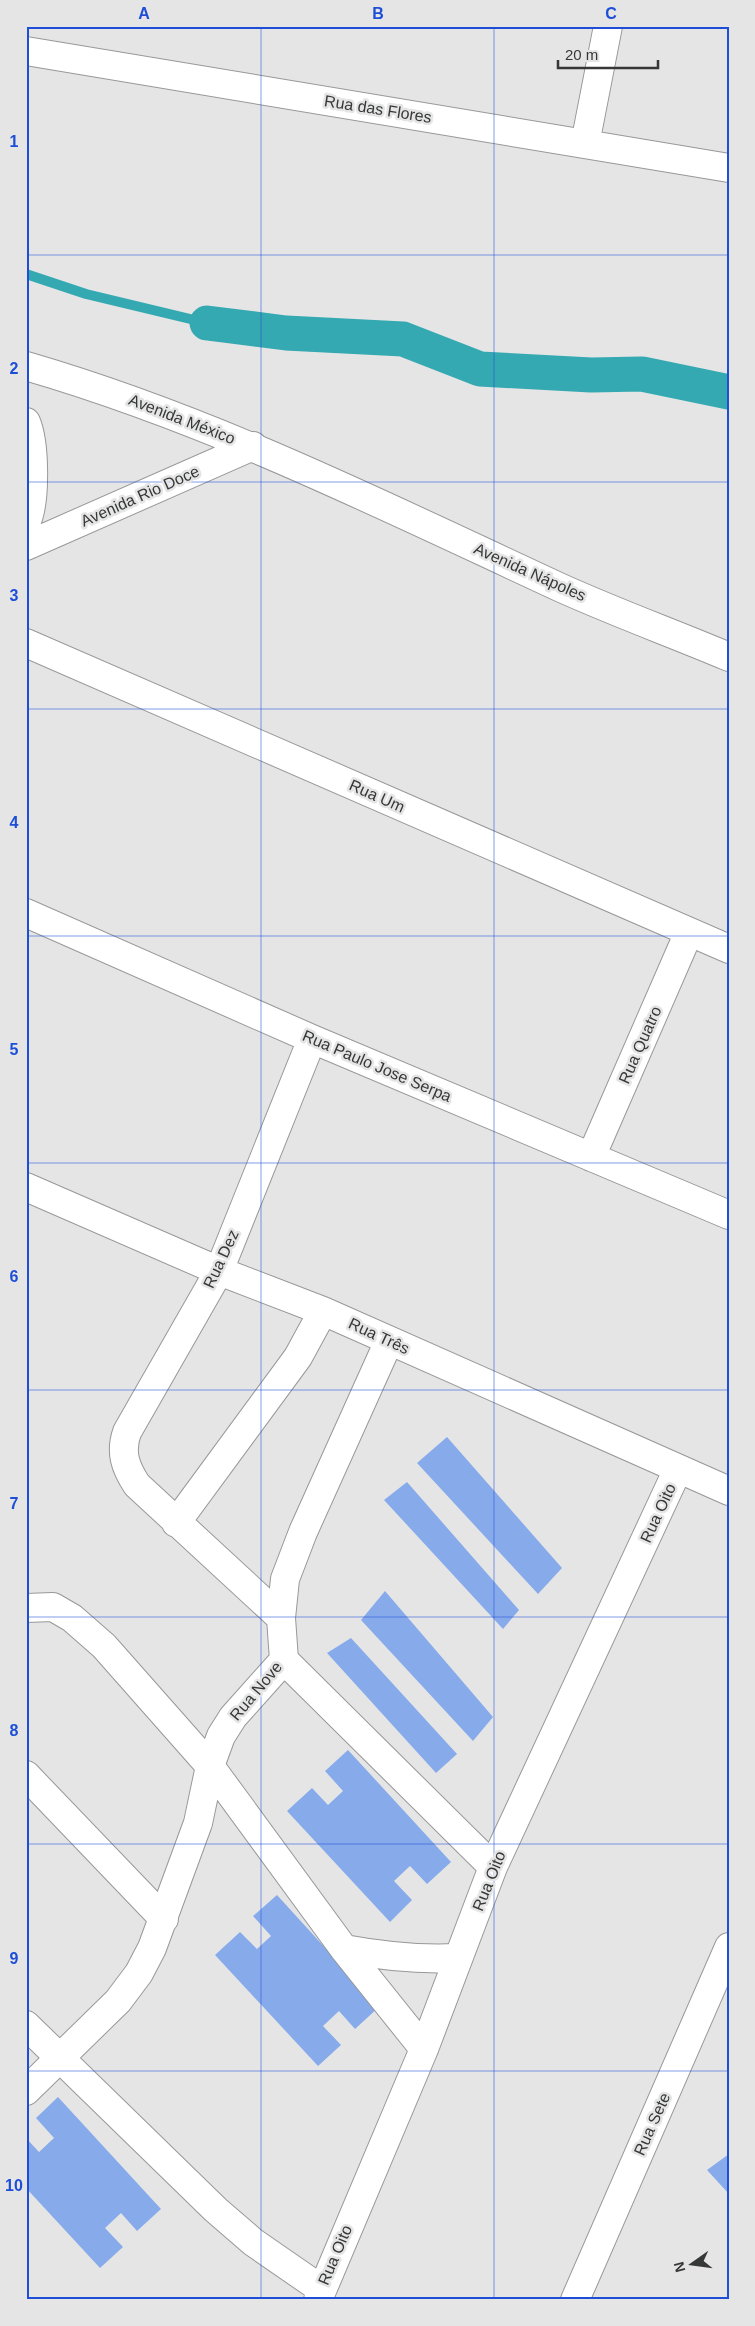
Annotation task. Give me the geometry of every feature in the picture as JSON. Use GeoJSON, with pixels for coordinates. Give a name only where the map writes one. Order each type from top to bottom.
{"type":"FeatureCollection","features":[{"type":"Feature","properties":{"kind":"street"},"geometry":{"type":"LineString","coordinates":[[584,144],[608,26]]}},
{"type":"Feature","properties":{"kind":"street","name":"Rua das Flores"},"geometry":{"type":"LineString","coordinates":[[26,51],[729,168]]}},
{"type":"Feature","properties":{"kind":"street","name":"Avenida México"},"geometry":{"type":"LineString","coordinates":[[26,366],[104,389],[253,446],[334,481]]}},
{"type":"Feature","properties":{"kind":"street"},"geometry":{"type":"LineString","coordinates":[[26,422],[34,481],[30,515],[26,523]]}},
{"type":"Feature","properties":{"kind":"street","name":"Avenida Rio Doce"},"geometry":{"type":"LineString","coordinates":[[26,546],[253,446]]}},
{"type":"Feature","properties":{"kind":"street","name":"Avenida Nápoles"},"geometry":{"type":"LineString","coordinates":[[334,481],[562,588],[729,657]]}},
{"type":"Feature","properties":{"kind":"street","name":"Rua Um"},"geometry":{"type":"LineString","coordinates":[[26,643],[729,949]]}},
{"type":"Feature","properties":{"kind":"street","name":"Rua Paulo Jose Serpa"},"geometry":{"type":"LineString","coordinates":[[26,913],[312,1039],[729,1215]]}},
{"type":"Feature","properties":{"kind":"street","name":"Rua Quatro"},"geometry":{"type":"LineString","coordinates":[[591,1157],[690,932]]}},
{"type":"Feature","properties":{"kind":"street","name":"Rua Dez"},"geometry":{"type":"LineString","coordinates":[[176,1523],[137,1485],[128,1472],[123,1456],[123,1444],[127,1432],[219,1271],[312,1039]]}},
{"type":"Feature","properties":{"kind":"street","name":"Rua Três"},"geometry":{"type":"LineString","coordinates":[[26,1187],[219,1271],[323,1311],[389,1342],[729,1491]]}},
{"type":"Feature","properties":{"kind":"street"},"geometry":{"type":"LineString","coordinates":[[282,1618],[176,1523],[251,1424],[298,1357],[323,1311]]}},
{"type":"Feature","properties":{"kind":"street","name":"Rua Nove"},"geometry":{"type":"LineString","coordinates":[[26,2091],[118,2001],[139,1973],[152,1948],[198,1823],[210,1766],[221,1736],[233,1717],[284,1660],[282,1618],[285,1579],[303,1532],[389,1342]]}},
{"type":"Feature","properties":{"kind":"street","name":"Rua Oito"},"geometry":{"type":"LineString","coordinates":[[319,2294],[424,2049],[493,1867],[678,1470]]}},
{"type":"Feature","properties":{"kind":"street"},"geometry":{"type":"LineString","coordinates":[[26,1608],[31,1606],[53,1607],[72,1618],[104,1646],[210,1766],[344,1949],[424,2049]]}},
{"type":"Feature","properties":{"kind":"street"},"geometry":{"type":"LineString","coordinates":[[284,1660],[493,1867]]}},
{"type":"Feature","properties":{"kind":"street"},"geometry":{"type":"LineString","coordinates":[[26,1775],[164,1919]]}},
{"type":"Feature","properties":{"kind":"street","name":"Rua Sete"},"geometry":{"type":"LineString","coordinates":[[575,2300],[729,1948]]}},
{"type":"Feature","properties":{"kind":"street"},"geometry":{"type":"LineString","coordinates":[[344,1949],[385,1957],[421,1960],[457,1958]]}},
{"type":"Feature","properties":{"kind":"street"},"geometry":{"type":"LineString","coordinates":[[26,2025],[216,2210],[319,2294]]}},
{"type":"Feature","properties":{"kind":"building"},"geometry":{"type":"Polygon","coordinates":[[[447,1437],[562,1568],[538,1594],[417,1463],[447,1437]]]}},
{"type":"Feature","properties":{"kind":"building"},"geometry":{"type":"Polygon","coordinates":[[[407,1482],[519,1610],[503,1629],[384,1500],[407,1482]]]}},
{"type":"Feature","properties":{"kind":"building"},"geometry":{"type":"Polygon","coordinates":[[[385,1591],[493,1717],[473,1741],[361,1620],[385,1591]]]}},
{"type":"Feature","properties":{"kind":"building"},"geometry":{"type":"Polygon","coordinates":[[[351,1638],[457,1754],[436,1773],[327,1653],[351,1638]]]}},
{"type":"Feature","properties":{"kind":"building"},"geometry":{"type":"Polygon","coordinates":[[[348,1750],[451,1862],[427,1884],[410,1866],[394,1881],[412,1900],[390,1922],[287,1811],[312,1788],[328,1805],[343,1791],[325,1771],[348,1750]]]}},
{"type":"Feature","properties":{"kind":"building"},"geometry":{"type":"Polygon","coordinates":[[[277,1895],[379,2007],[355,2029],[339,2011],[323,2026],[341,2045],[318,2066],[215,1955],[240,1932],[257,1949],[271,1936],[253,1916],[277,1895]]]}},
{"type":"Feature","properties":{"kind":"building"},"geometry":{"type":"Polygon","coordinates":[[[58,2097],[161,2209],[137,2231],[121,2213],[105,2228],[123,2247],[100,2268],[26,2188],[26,2138],[39,2152],[54,2138],[36,2118],[58,2097]]]}},
{"type":"Feature","properties":{"kind":"building"},"geometry":{"type":"Polygon","coordinates":[[[729,2154],[729,2194],[707,2170],[729,2154]]]}},
{"type":"Feature","properties":{"kind":"waterway"},"geometry":{"type":"LineString","coordinates":[[26,274],[86,294],[207,323]]}},
{"type":"Feature","properties":{"kind":"waterway"},"geometry":{"type":"LineString","coordinates":[[207,323],[286,333],[403,339],[480,369],[591,375],[642,374],[729,392]]}}]}
